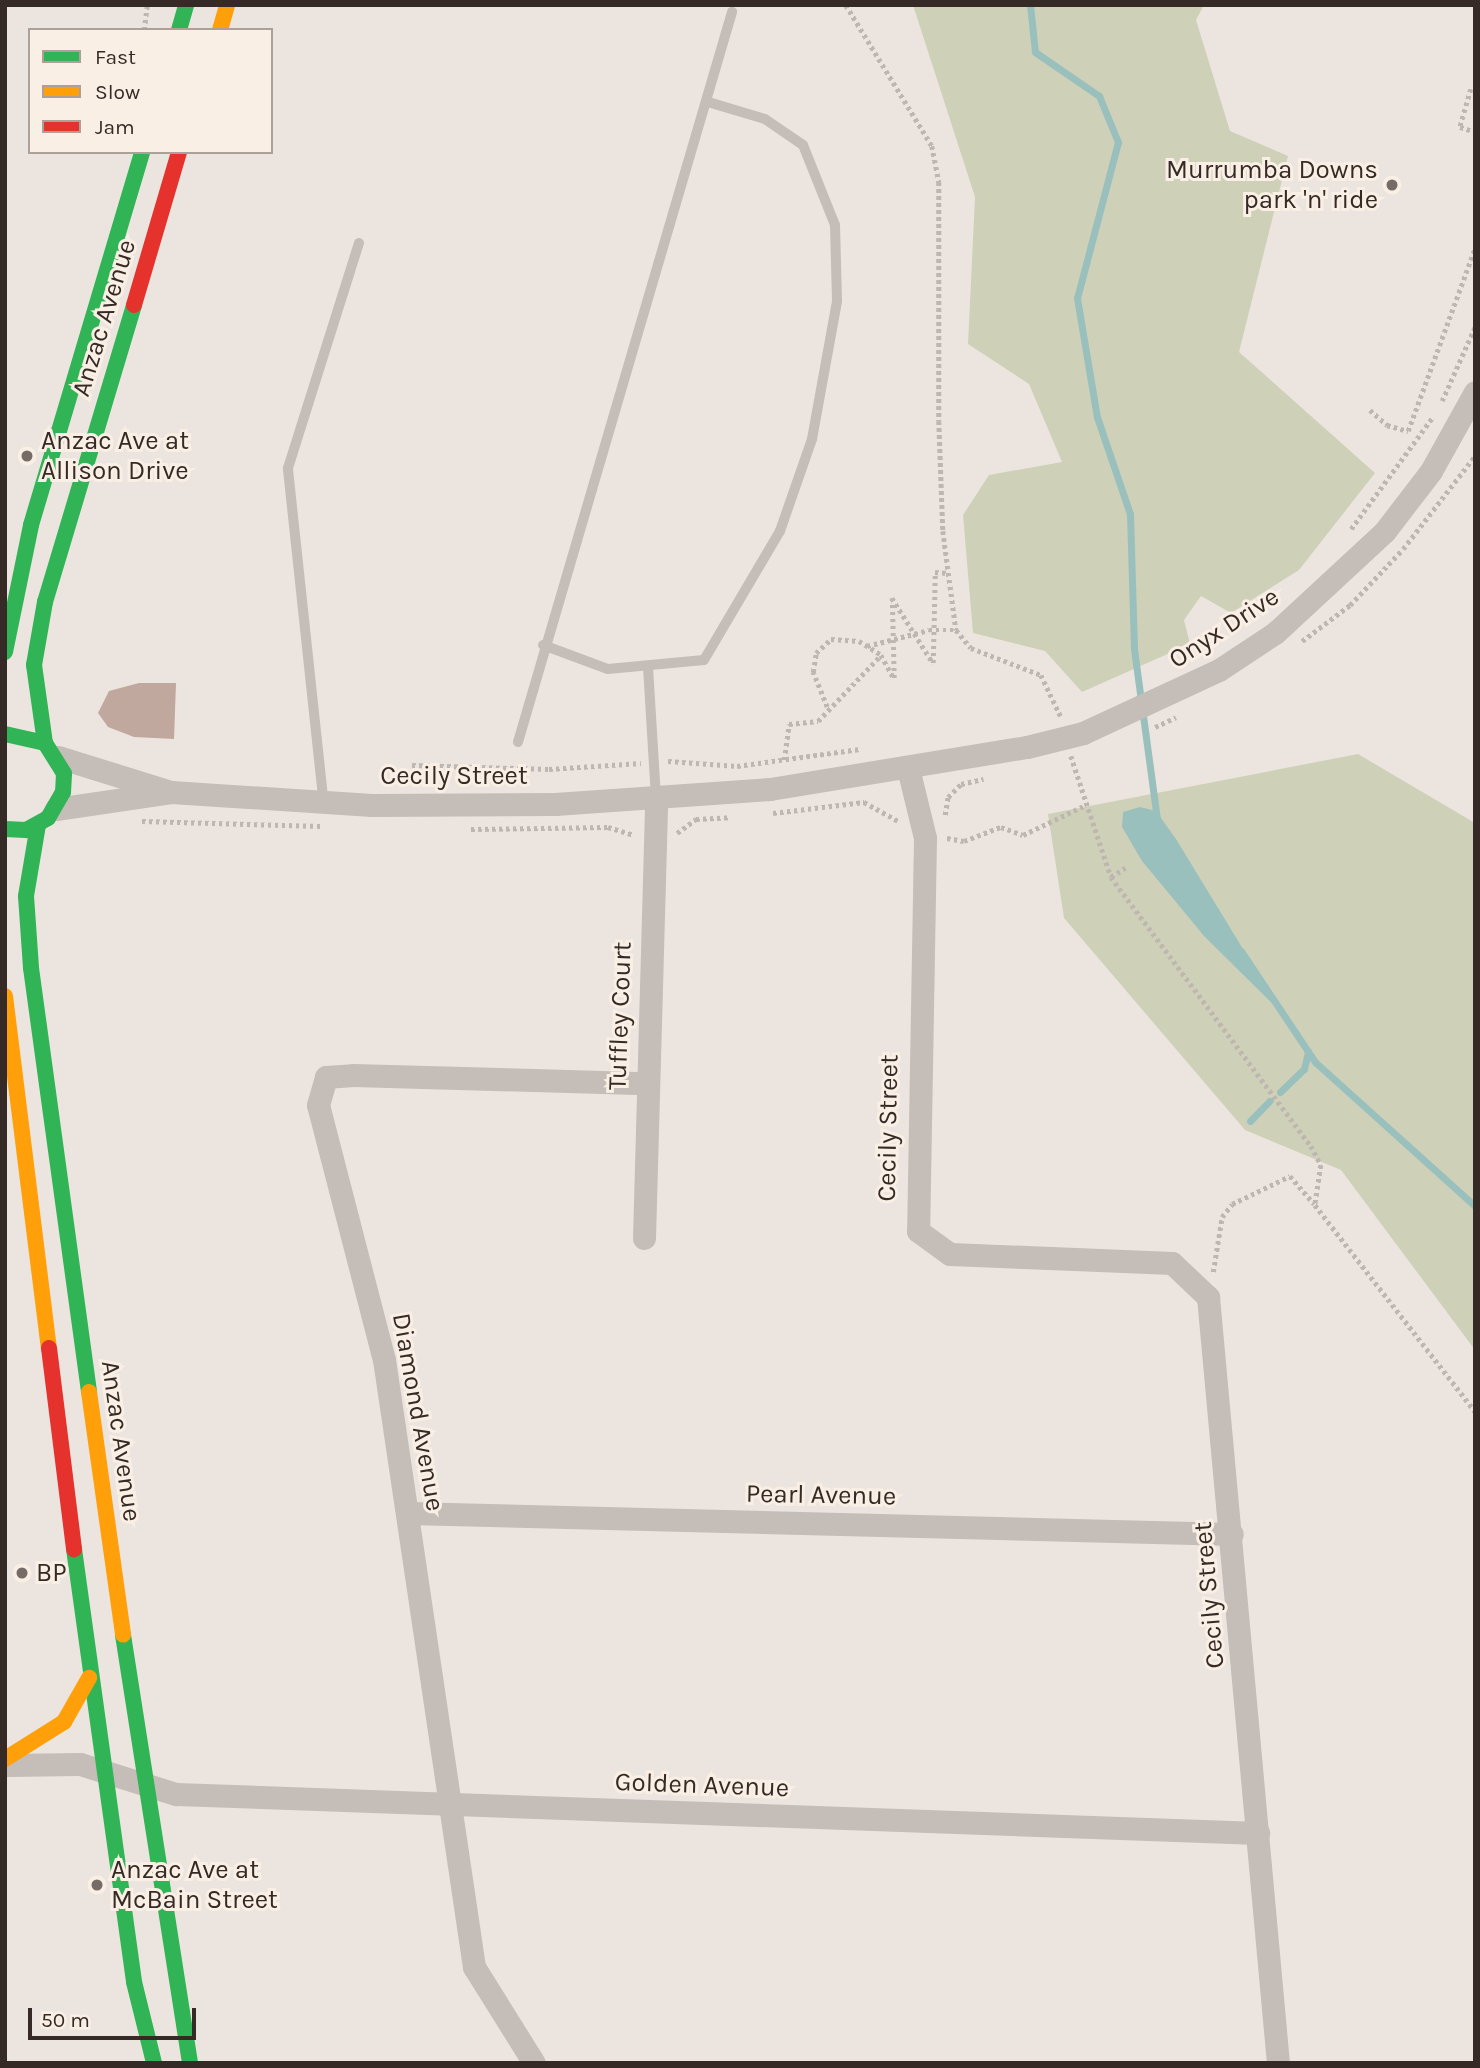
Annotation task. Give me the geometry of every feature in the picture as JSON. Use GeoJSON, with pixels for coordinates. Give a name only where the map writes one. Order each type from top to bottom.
{"type":"FeatureCollection","features":[{"type":"Feature","properties":{"kind":"highway"},"geometry":{"type":"LineString","coordinates":[[180,28],[186,5]]}},
{"type":"Feature","properties":{"kind":"highway"},"geometry":{"type":"LineString","coordinates":[[221,28],[227,5]]}},
{"type":"Feature","properties":{"kind":"highway","name":"Anzac Avenue"},"geometry":{"type":"LineString","coordinates":[[5,652],[31,525],[141,154]]}},
{"type":"Feature","properties":{"kind":"highway","name":"Anzac Avenue"},"geometry":{"type":"LineString","coordinates":[[57,809],[64,783],[51,750],[34,664],[42,615],[178,154]]}},
{"type":"Feature","properties":{"kind":"highway"},"geometry":{"type":"LineString","coordinates":[[5,734],[51,750]]}},
{"type":"Feature","properties":{"kind":"highway"},"geometry":{"type":"LineString","coordinates":[[5,830],[38,825],[57,809]]}},
{"type":"Feature","properties":{"kind":"highway","name":"Anzac Avenue"},"geometry":{"type":"LineString","coordinates":[[38,825],[26,896],[30,958],[145,1786],[190,2063]]}},
{"type":"Feature","properties":{"kind":"highway"},"geometry":{"type":"LineString","coordinates":[[5,996],[89,1678],[134,1982],[154,2063]]}},
{"type":"Feature","properties":{"kind":"highway"},"geometry":{"type":"LineString","coordinates":[[5,1759],[64,1722],[89,1678]]}},
{"type":"Feature","properties":{"kind":"street","name":"Onyx Drive"},"geometry":{"type":"LineString","coordinates":[[908,768],[1027,747],[1083,733],[1219,670],[1275,633],[1385,531],[1431,471],[1475,392]]}},
{"type":"Feature","properties":{"kind":"street","name":"Cecily Street"},"geometry":{"type":"LineString","coordinates":[[51,750],[171,792]]}},
{"type":"Feature","properties":{"kind":"street","name":"Cecily Street"},"geometry":{"type":"LineString","coordinates":[[57,809],[171,792],[323,797],[372,805],[518,805],[656,797],[908,768],[921,819],[918,1231],[950,1254],[1158,1261],[1187,1270],[1200,1283],[1212,1314],[1278,2063]]}},
{"type":"Feature","properties":{"kind":"street","name":"Tuffley Court"},"geometry":{"type":"LineString","coordinates":[[644,1238],[645,1083],[656,797]]}},
{"type":"Feature","properties":{"kind":"street","name":"Diamond Avenue"},"geometry":{"type":"LineString","coordinates":[[534,2063],[474,1967],[384,1360],[318,1105],[326,1077],[645,1083]]}},
{"type":"Feature","properties":{"kind":"street","name":"Pearl Avenue"},"geometry":{"type":"LineString","coordinates":[[408,1513],[1232,1534]]}},
{"type":"Feature","properties":{"kind":"street","name":"Golden Avenue"},"geometry":{"type":"LineString","coordinates":[[5,1766],[40,1762],[102,1770],[176,1794],[1258,1833]]}},
{"type":"Feature","properties":{"kind":"lane"},"geometry":{"type":"LineString","coordinates":[[518,742],[544,645],[708,102],[732,12]]}},
{"type":"Feature","properties":{"kind":"lane"},"geometry":{"type":"LineString","coordinates":[[544,645],[608,669],[704,660],[780,531],[812,439],[837,301],[835,225],[803,145],[765,119],[708,102]]}},
{"type":"Feature","properties":{"kind":"lane"},"geometry":{"type":"LineString","coordinates":[[323,797],[288,468],[359,243]]}},
{"type":"Feature","properties":{"kind":"lane"},"geometry":{"type":"LineString","coordinates":[[648,667],[657,762],[656,797]]}},
{"type":"Feature","properties":{"kind":"path"},"geometry":{"type":"LineString","coordinates":[[144,28],[147,5]]}},
{"type":"Feature","properties":{"kind":"path"},"geometry":{"type":"LineString","coordinates":[[846,5],[932,146],[939,182],[939,421],[947,573],[956,630],[971,648],[1041,675],[1055,696]]}},
{"type":"Feature","properties":{"kind":"path"},"geometry":{"type":"LineString","coordinates":[[1471,89],[1460,127],[1475,132]]}},
{"type":"Feature","properties":{"kind":"path"},"geometry":{"type":"LineString","coordinates":[[1468,99],[1475,103]]}},
{"type":"Feature","properties":{"kind":"path"},"geometry":{"type":"LineString","coordinates":[[1370,410],[1387,425],[1408,431],[1475,248]]}},
{"type":"Feature","properties":{"kind":"path"},"geometry":{"type":"LineString","coordinates":[[1341,540],[1410,456],[1475,327]]}},
{"type":"Feature","properties":{"kind":"path"},"geometry":{"type":"LineString","coordinates":[[827,706],[813,671],[816,653],[831,639],[867,646],[881,655],[894,678],[892,598],[933,663],[936,630],[935,572],[947,573]]}},
{"type":"Feature","properties":{"kind":"path"},"geometry":{"type":"LineString","coordinates":[[867,646],[893,641],[914,633],[956,630]]}},
{"type":"Feature","properties":{"kind":"path"},"geometry":{"type":"LineString","coordinates":[[784,760],[789,724],[818,721],[827,706],[852,691],[881,655]]}},
{"type":"Feature","properties":{"kind":"path"},"geometry":{"type":"LineString","coordinates":[[412,765],[549,769],[657,762],[737,766],[867,748]]}},
{"type":"Feature","properties":{"kind":"path"},"geometry":{"type":"LineString","coordinates":[[991,778],[961,784],[948,797],[945,815],[947,841],[964,841],[1001,827],[1023,835],[1086,805],[1111,877],[1311,1146],[1321,1165],[1315,1205]]}},
{"type":"Feature","properties":{"kind":"path"},"geometry":{"type":"LineString","coordinates":[[921,819],[945,815]]}},
{"type":"Feature","properties":{"kind":"path"},"geometry":{"type":"LineString","coordinates":[[1111,877],[1125,868]]}},
{"type":"Feature","properties":{"kind":"path"},"geometry":{"type":"LineString","coordinates":[[1200,1283],[1220,1258],[1222,1217],[1232,1204],[1290,1176],[1475,1411]]}},
{"type":"Feature","properties":{"kind":"green space"},"geometry":{"type":"Polygon","coordinates":[[[913,5],[1204,5],[1196,20],[1230,131],[1288,156],[1239,352],[1375,473],[1299,570],[1231,613],[1201,596],[1184,620],[1190,644],[1082,692],[1045,651],[973,633],[963,515],[989,475],[1062,462],[1029,384],[968,344],[975,197],[913,5]]]}},
{"type":"Feature","properties":{"kind":"green space"},"geometry":{"type":"Polygon","coordinates":[[[1358,754],[1475,823],[1475,1350],[1341,1170],[1245,1130],[1064,918],[1048,814],[1358,754]]]}},
{"type":"Feature","properties":{"kind":"water"},"geometry":{"type":"Polygon","coordinates":[[[1140,807],[1156,811],[1176,839],[1282,1013],[1204,936],[1142,861],[1122,827],[1123,812],[1140,807]]]}},
{"type":"Feature","properties":{"kind":"building"},"geometry":{"type":"Polygon","coordinates":[[[139,683],[176,683],[174,739],[134,737],[108,727],[98,713],[109,691],[139,683]]]}},
{"type":"Feature","properties":{"kind":"waterway"},"geometry":{"type":"LineString","coordinates":[[1030,5],[1035,52],[1099,96],[1118,142],[1077,298],[1097,417],[1130,514],[1134,649],[1157,820]]}},
{"type":"Feature","properties":{"kind":"waterway"},"geometry":{"type":"LineString","coordinates":[[1241,951],[1315,1062],[1475,1206]]}},
{"type":"Feature","properties":{"kind":"waterway"},"geometry":{"type":"LineString","coordinates":[[1280,1092],[1304,1069],[1308,1051]]}},
{"type":"Feature","properties":{"kind":"waterway"},"geometry":{"type":"LineString","coordinates":[[1250,1121],[1269,1101]]}},
{"type":"Feature","properties":{"kind":"traffic: fast"},"geometry":{"type":"LineString","coordinates":[[180,28],[186,5]]}},
{"type":"Feature","properties":{"kind":"traffic: fast"},"geometry":{"type":"LineString","coordinates":[[5,652],[31,525],[141,154]]}},
{"type":"Feature","properties":{"kind":"traffic: fast"},"geometry":{"type":"LineString","coordinates":[[45,743],[34,665],[45,602],[134,305]]}},
{"type":"Feature","properties":{"kind":"traffic: fast"},"geometry":{"type":"LineString","coordinates":[[5,734],[45,743],[64,774],[63,792],[48,818],[26,830],[5,829]]}},
{"type":"Feature","properties":{"kind":"traffic: fast"},"geometry":{"type":"LineString","coordinates":[[38,825],[26,896],[31,968],[89,1392]]}},
{"type":"Feature","properties":{"kind":"traffic: fast"},"geometry":{"type":"LineString","coordinates":[[74,1549],[134,1982],[154,2063]]}},
{"type":"Feature","properties":{"kind":"traffic: fast"},"geometry":{"type":"LineString","coordinates":[[123,1635],[190,2063]]}},
{"type":"Feature","properties":{"kind":"traffic: slow"},"geometry":{"type":"LineString","coordinates":[[221,28],[227,5]]}},
{"type":"Feature","properties":{"kind":"traffic: slow"},"geometry":{"type":"LineString","coordinates":[[5,996],[49,1348]]}},
{"type":"Feature","properties":{"kind":"traffic: slow"},"geometry":{"type":"LineString","coordinates":[[89,1392],[123,1635]]}},
{"type":"Feature","properties":{"kind":"traffic: slow"},"geometry":{"type":"LineString","coordinates":[[5,1759],[64,1722],[89,1678]]}},
{"type":"Feature","properties":{"kind":"traffic: jam"},"geometry":{"type":"LineString","coordinates":[[134,305],[178,154]]}},
{"type":"Feature","properties":{"kind":"traffic: jam"},"geometry":{"type":"LineString","coordinates":[[49,1348],[74,1549]]}},
{"type":"Feature","properties":{"kind":"place","name":"Murrumba Downs park 'n' ride"},"geometry":{"type":"Point","coordinates":[1392,185]}},
{"type":"Feature","properties":{"kind":"place","name":"Anzac Ave at Allison Drive"},"geometry":{"type":"Point","coordinates":[27,456]}},
{"type":"Feature","properties":{"kind":"place","name":"BP"},"geometry":{"type":"Point","coordinates":[22,1573]}},
{"type":"Feature","properties":{"kind":"place","name":"Anzac Ave at McBain Street"},"geometry":{"type":"Point","coordinates":[97,1885]}}]}
